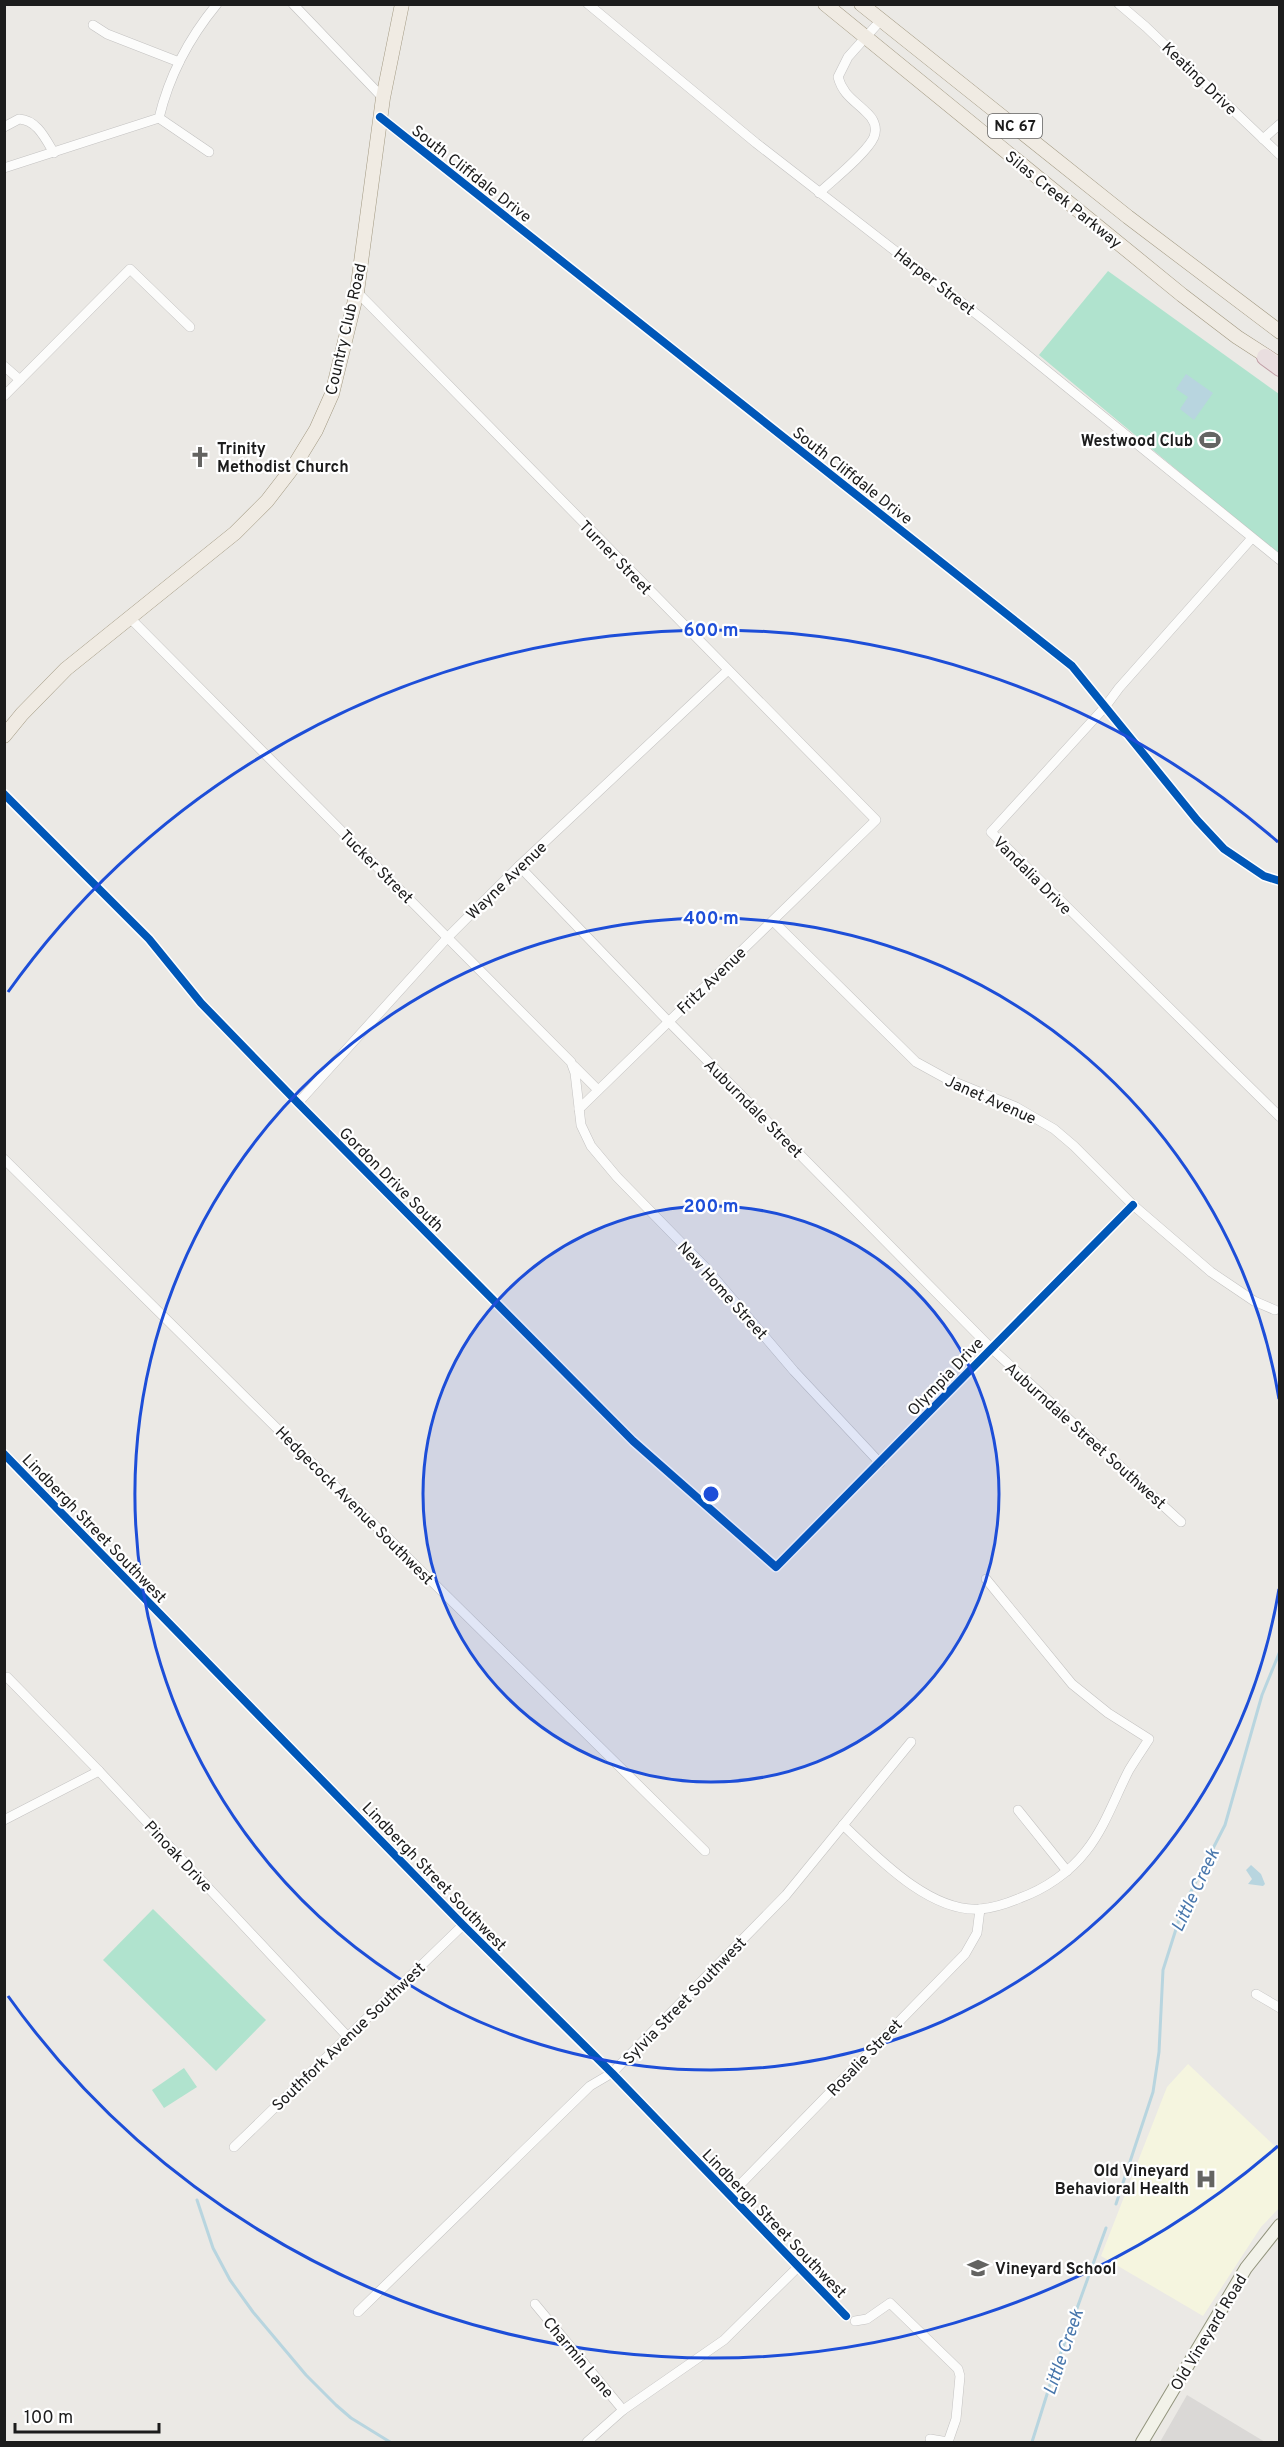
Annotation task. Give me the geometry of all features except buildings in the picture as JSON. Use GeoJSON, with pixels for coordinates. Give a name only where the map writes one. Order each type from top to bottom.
{"type":"FeatureCollection","features":[{"type":"Feature","properties":{"kind":"main road","name":"Country Club Road"},"geometry":{"type":"LineString","coordinates":[[4,736],[66,669],[235,533],[267,501],[294,466],[316,430],[332,394],[357,292],[382,98],[402,4]]}},
{"type":"Feature","properties":{"kind":"main road","name":"Silas Creek Parkway"},"geometry":{"type":"LineString","coordinates":[[825,4],[1182,295],[1275,363]]}},
{"type":"Feature","properties":{"kind":"main road","name":"Silas Creek Parkway"},"geometry":{"type":"LineString","coordinates":[[861,4],[1128,217],[1280,332]]}},
{"type":"Feature","properties":{"kind":"street"},"geometry":{"type":"LineString","coordinates":[[159,118],[164,98],[179,62],[217,4]]}},
{"type":"Feature","properties":{"kind":"street"},"geometry":{"type":"LineString","coordinates":[[292,4],[382,98]]}},
{"type":"Feature","properties":{"kind":"street","name":"Harper Street"},"geometry":{"type":"LineString","coordinates":[[588,4],[819,193],[988,322],[1280,560]]}},
{"type":"Feature","properties":{"kind":"street","name":"Keating Drive"},"geometry":{"type":"LineString","coordinates":[[1119,4],[1280,155]]}},
{"type":"Feature","properties":{"kind":"street"},"geometry":{"type":"LineString","coordinates":[[819,193],[861,153],[874,136],[876,127],[873,120],[845,94],[838,77],[848,57],[881,20]]}},
{"type":"Feature","properties":{"kind":"street"},"geometry":{"type":"LineString","coordinates":[[93,25],[107,34],[179,62]]}},
{"type":"Feature","properties":{"kind":"street","name":"South Cliffdale Drive"},"geometry":{"type":"LineString","coordinates":[[380,117],[1072,666],[1190,812],[1224,849],[1264,876],[1280,881]]}},
{"type":"Feature","properties":{"kind":"street"},"geometry":{"type":"LineString","coordinates":[[159,118],[208,152]]}},
{"type":"Feature","properties":{"kind":"street"},"geometry":{"type":"LineString","coordinates":[[4,168],[159,118]]}},
{"type":"Feature","properties":{"kind":"street"},"geometry":{"type":"LineString","coordinates":[[4,127],[19,119],[31,122],[41,131],[54,153]]}},
{"type":"Feature","properties":{"kind":"street"},"geometry":{"type":"LineString","coordinates":[[1263,139],[1280,124]]}},
{"type":"Feature","properties":{"kind":"street"},"geometry":{"type":"LineString","coordinates":[[4,396],[130,269],[190,327]]}},
{"type":"Feature","properties":{"kind":"street","name":"Turner Street"},"geometry":{"type":"LineString","coordinates":[[357,292],[727,671],[876,820]]}},
{"type":"Feature","properties":{"kind":"street"},"geometry":{"type":"LineString","coordinates":[[4,366],[20,380]]}},
{"type":"Feature","properties":{"kind":"street","name":"Vandalia Drive"},"geometry":{"type":"LineString","coordinates":[[1252,538],[1119,688],[1105,707],[991,832],[1280,1117]]}},
{"type":"Feature","properties":{"kind":"street","name":"Tucker Street"},"geometry":{"type":"LineString","coordinates":[[130,618],[598,1090]]}},
{"type":"Feature","properties":{"kind":"street","name":"Wayne Avenue"},"geometry":{"type":"LineString","coordinates":[[298,1103],[448,937],[519,866],[727,671]]}},
{"type":"Feature","properties":{"kind":"street","name":"Gordon Drive South"},"geometry":{"type":"LineString","coordinates":[[4,794],[149,939],[201,1003],[298,1103],[633,1441],[776,1567]]}},
{"type":"Feature","properties":{"kind":"street","name":"Fritz Avenue"},"geometry":{"type":"LineString","coordinates":[[598,1090],[876,820]]}},
{"type":"Feature","properties":{"kind":"street","name":"Auburndale Street"},"geometry":{"type":"LineString","coordinates":[[519,866],[668,1021],[991,1348]]}},
{"type":"Feature","properties":{"kind":"street","name":"Janet Avenue"},"geometry":{"type":"LineString","coordinates":[[773,921],[916,1062],[947,1079],[1016,1107],[1054,1129],[1133,1205],[1211,1272],[1254,1301],[1275,1310]]}},
{"type":"Feature","properties":{"kind":"street"},"geometry":{"type":"LineString","coordinates":[[571,1062],[575,1073],[579,1109]]}},
{"type":"Feature","properties":{"kind":"street"},"geometry":{"type":"LineString","coordinates":[[579,1109],[598,1090]]}},
{"type":"Feature","properties":{"kind":"street","name":"New Home Street"},"geometry":{"type":"LineString","coordinates":[[579,1109],[581,1125],[591,1146],[617,1178],[706,1268],[794,1371],[880,1463]]}},
{"type":"Feature","properties":{"kind":"street","name":"Hedgecock Avenue Southwest"},"geometry":{"type":"LineString","coordinates":[[4,1159],[705,1851]]}},
{"type":"Feature","properties":{"kind":"street","name":"Olympia Drive"},"geometry":{"type":"LineString","coordinates":[[776,1567],[1133,1205]]}},
{"type":"Feature","properties":{"kind":"street","name":"Auburndale Street Southwest"},"geometry":{"type":"LineString","coordinates":[[991,1348],[1181,1522]]}},
{"type":"Feature","properties":{"kind":"street","name":"Lindbergh Street Southwest"},"geometry":{"type":"LineString","coordinates":[[4,1454],[463,1925],[612,2073],[797,2268],[851,2319],[867,2319],[890,2303],[958,2369],[960,2376],[956,2419],[948,2442]]}},
{"type":"Feature","properties":{"kind":"street"},"geometry":{"type":"LineString","coordinates":[[843,1825],[888,1867],[921,1892],[964,1907],[980,1909],[1032,1894],[1067,1871],[1086,1851],[1100,1830],[1130,1769],[1149,1739],[1108,1713],[1072,1684],[986,1580]]}},
{"type":"Feature","properties":{"kind":"street","name":"Pinoak Drive"},"geometry":{"type":"LineString","coordinates":[[6,1678],[99,1771],[348,2037]]}},
{"type":"Feature","properties":{"kind":"street","name":"Sylvia Street Southwest"},"geometry":{"type":"LineString","coordinates":[[358,2312],[590,2086],[612,2073],[786,1896],[911,1742]]}},
{"type":"Feature","properties":{"kind":"street"},"geometry":{"type":"LineString","coordinates":[[4,1820],[99,1771]]}},
{"type":"Feature","properties":{"kind":"street"},"geometry":{"type":"LineString","coordinates":[[1018,1810],[1067,1871]]}},
{"type":"Feature","properties":{"kind":"street","name":"Rosalie Street"},"geometry":{"type":"LineString","coordinates":[[730,2195],[965,1954],[977,1933],[980,1909]]}},
{"type":"Feature","properties":{"kind":"street","name":"Southfork Avenue Southwest"},"geometry":{"type":"LineString","coordinates":[[234,2147],[463,1925]]}},
{"type":"Feature","properties":{"kind":"street"},"geometry":{"type":"LineString","coordinates":[[1256,1994],[1280,2008]]}},
{"type":"Feature","properties":{"kind":"street","name":"Old Vineyard Road"},"geometry":{"type":"LineString","coordinates":[[1142,2442],[1246,2268],[1280,2225]]}},
{"type":"Feature","properties":{"kind":"street"},"geometry":{"type":"LineString","coordinates":[[587,2442],[623,2410],[724,2340],[797,2268]]}},
{"type":"Feature","properties":{"kind":"street","name":"Charmin Lane"},"geometry":{"type":"LineString","coordinates":[[535,2304],[623,2410]]}},
{"type":"Feature","properties":{"kind":"street"},"geometry":{"type":"LineString","coordinates":[[930,2439],[948,2442]]}},
{"type":"Feature","properties":{"kind":"shaded area","name":"Old Vineyard Behavioral Health"},"geometry":{"type":"Polygon","coordinates":[[[1188,2064],[1279,2150],[1279,2208],[1261,2227],[1203,2316],[1101,2256],[1167,2087],[1188,2064]]]}},
{"type":"Feature","properties":{"kind":"shaded area"},"geometry":{"type":"Polygon","coordinates":[[[1187,2395],[1265,2442],[1160,2442],[1187,2395]]]}},
{"type":"Feature","properties":{"kind":"green space","name":"Westwood Club"},"geometry":{"type":"Polygon","coordinates":[[[1108,271],[1279,394],[1279,555],[1039,355],[1108,271]]]}},
{"type":"Feature","properties":{"kind":"green space"},"geometry":{"type":"Polygon","coordinates":[[[153,1909],[266,2020],[216,2071],[103,1960],[153,1909]]]}},
{"type":"Feature","properties":{"kind":"green space"},"geometry":{"type":"Polygon","coordinates":[[[184,2068],[197,2087],[164,2108],[152,2090],[184,2068]]]}},
{"type":"Feature","properties":{"kind":"water"},"geometry":{"type":"Polygon","coordinates":[[[1186,374],[1213,393],[1194,420],[1180,409],[1188,397],[1176,389],[1186,374]]]}},
{"type":"Feature","properties":{"kind":"water"},"geometry":{"type":"Polygon","coordinates":[[[1251,1865],[1261,1874],[1265,1884],[1263,1886],[1248,1884],[1252,1879],[1246,1870],[1251,1865]]]}},
{"type":"Feature","properties":{"kind":"waterway","name":"Little Creek"},"geometry":{"type":"LineString","coordinates":[[1116,2204],[1153,2092],[1159,2052],[1163,1970],[1183,1907],[1225,1825],[1262,1695],[1280,1651]]}},
{"type":"Feature","properties":{"kind":"waterway"},"geometry":{"type":"LineString","coordinates":[[197,2200],[213,2248],[230,2280],[253,2312],[306,2375],[336,2405],[351,2418],[390,2442]]}},
{"type":"Feature","properties":{"kind":"waterway","name":"Little Creek"},"geometry":{"type":"LineString","coordinates":[[1032,2442],[1054,2372],[1106,2228]]}},
{"type":"Feature","properties":{"kind":"cycle path"},"geometry":{"type":"LineString","coordinates":[[380,117],[1072,666],[1197,820],[1224,849],[1264,876],[1280,881]]}},
{"type":"Feature","properties":{"kind":"cycle path"},"geometry":{"type":"LineString","coordinates":[[4,794],[149,939],[201,1003],[298,1103],[633,1441],[776,1567],[1133,1205]]}},
{"type":"Feature","properties":{"kind":"cycle path"},"geometry":{"type":"LineString","coordinates":[[4,1454],[463,1925],[612,2073],[846,2316]]}},
{"type":"Feature","properties":{"kind":"place","name":"Westwood Club"},"geometry":{"type":"Point","coordinates":[1210,440]}},
{"type":"Feature","properties":{"kind":"place","name":"Trinity Methodist Church"},"geometry":{"type":"Point","coordinates":[200,457]}},
{"type":"Feature","properties":{"kind":"place","name":"Old Vineyard Behavioral Health"},"geometry":{"type":"Point","coordinates":[1206,2179]}},
{"type":"Feature","properties":{"kind":"place","name":"Vineyard School"},"geometry":{"type":"Point","coordinates":[978,2268]}}]}
